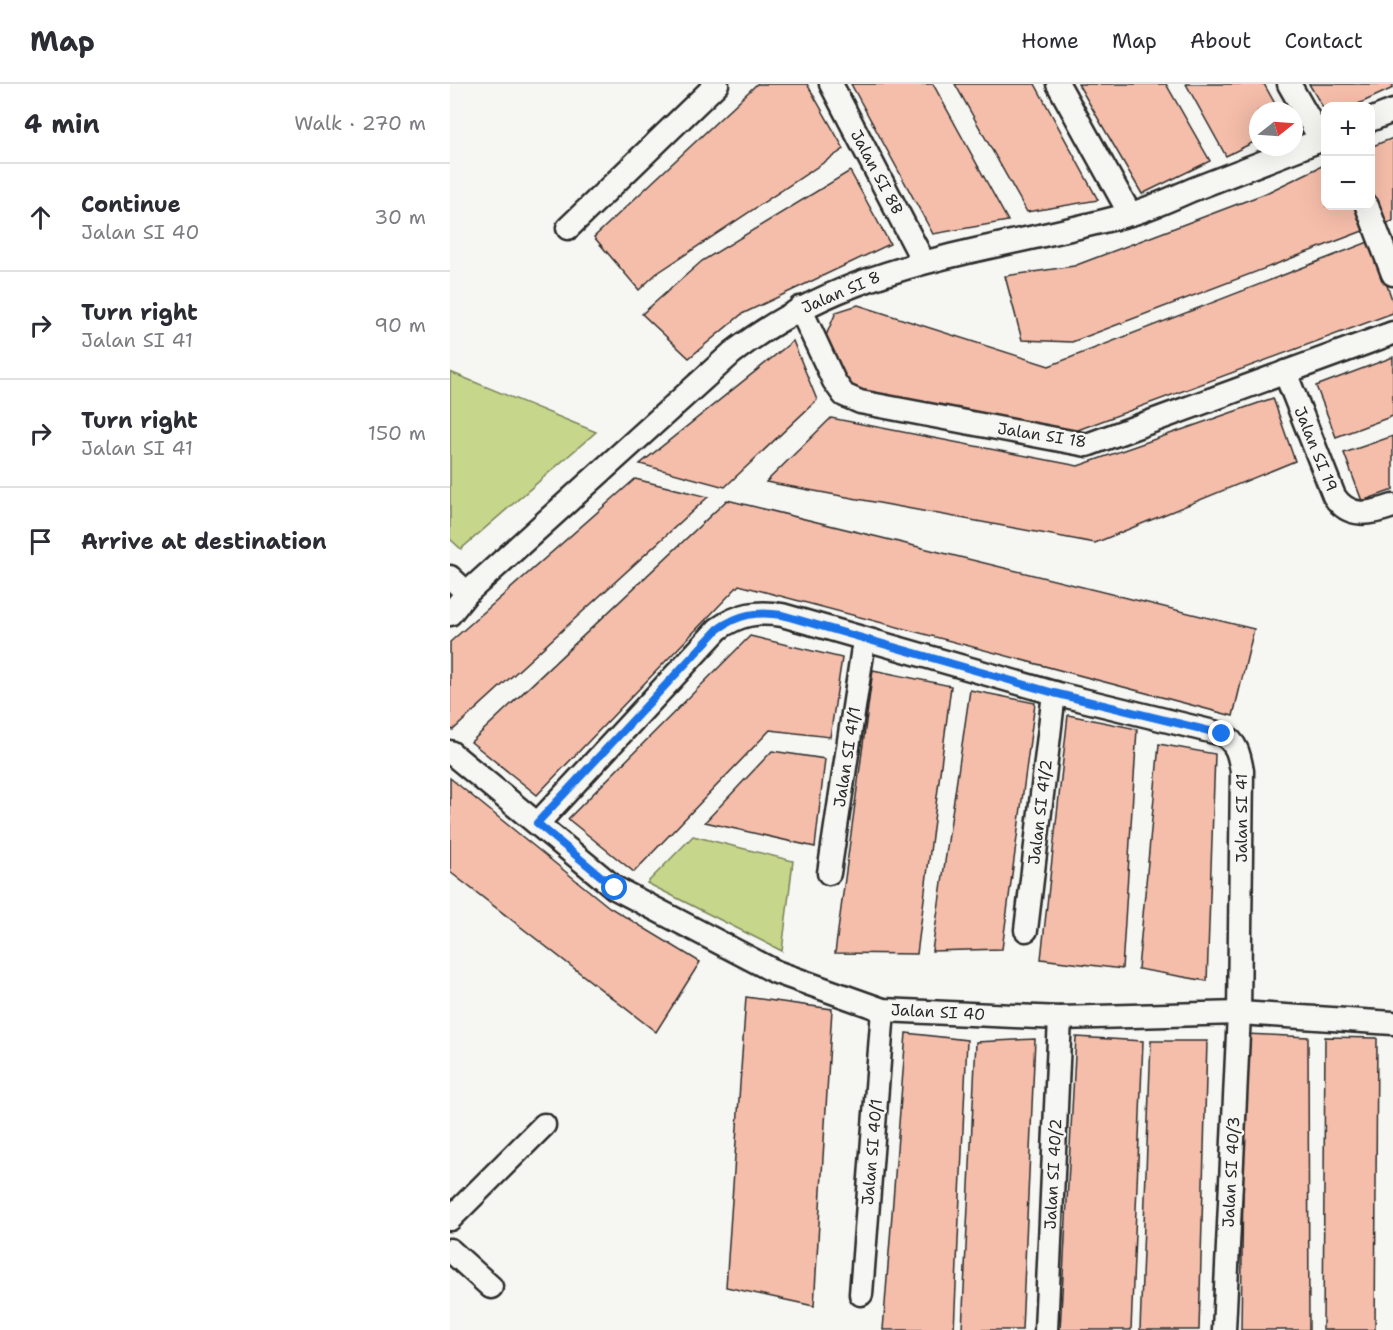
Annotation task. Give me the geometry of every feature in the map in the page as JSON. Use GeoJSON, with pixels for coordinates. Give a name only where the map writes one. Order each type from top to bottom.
{"type":"FeatureCollection","features":[{"type":"Feature","properties":{"kind":"street"},"geometry":{"type":"LineString","coordinates":[[568,228],[717,84]]}},
{"type":"Feature","properties":{"kind":"street","name":"Jalan SI 8B"},"geometry":{"type":"LineString","coordinates":[[831,84],[923,261]]}},
{"type":"Feature","properties":{"kind":"street"},"geometry":{"type":"LineString","coordinates":[[1058,84],[1130,214]]}},
{"type":"Feature","properties":{"kind":"street"},"geometry":{"type":"LineString","coordinates":[[1289,84],[1321,136]]}},
{"type":"Feature","properties":{"kind":"street"},"geometry":{"type":"LineString","coordinates":[[1375,118],[1393,111]]}},
{"type":"Feature","properties":{"kind":"street","name":"Jalan SI 8"},"geometry":{"type":"LineString","coordinates":[[450,614],[467,593],[732,353],[764,328],[800,308],[843,289],[923,261],[1130,214],[1321,140]]}},
{"type":"Feature","properties":{"kind":"street"},"geometry":{"type":"LineString","coordinates":[[1369,210],[1393,274]]}},
{"type":"Feature","properties":{"kind":"street","name":"Jalan SI 18"},"geometry":{"type":"LineString","coordinates":[[800,308],[834,381],[844,395],[860,402],[1087,445],[1393,333]]}},
{"type":"Feature","properties":{"kind":"street","name":"Jalan SI 19"},"geometry":{"type":"LineString","coordinates":[[1286,372],[1334,496],[1340,506],[1350,512],[1362,514],[1393,506]]}},
{"type":"Feature","properties":{"kind":"street"},"geometry":{"type":"LineString","coordinates":[[450,577],[467,593]]}},
{"type":"Feature","properties":{"kind":"street","name":"Jalan SI 41"},"geometry":{"type":"LineString","coordinates":[[537,823],[718,629],[741,615],[767,613],[1054,693],[1222,734],[1233,741],[1239,754],[1242,771],[1239,1013]]}},
{"type":"Feature","properties":{"kind":"street","name":"Jalan SI 41/1"},"geometry":{"type":"LineString","coordinates":[[830,873],[864,641]]}},
{"type":"Feature","properties":{"kind":"street","name":"Jalan SI 41/2"},"geometry":{"type":"LineString","coordinates":[[1026,930],[1054,693]]}},
{"type":"Feature","properties":{"kind":"street","name":"Jalan SI 40"},"geometry":{"type":"LineString","coordinates":[[450,752],[615,888],[776,972],[883,1010],[1060,1018],[1239,1013],[1393,1023]]}},
{"type":"Feature","properties":{"kind":"street","name":"Jalan SI 40/1"},"geometry":{"type":"LineString","coordinates":[[861,1294],[883,1010]]}},
{"type":"Feature","properties":{"kind":"street","name":"Jalan SI 40/3"},"geometry":{"type":"LineString","coordinates":[[1224,1330],[1239,1013]]}},
{"type":"Feature","properties":{"kind":"street","name":"Jalan SI 40/2"},"geometry":{"type":"LineString","coordinates":[[1046,1330],[1060,1018]]}},
{"type":"Feature","properties":{"kind":"street"},"geometry":{"type":"LineString","coordinates":[[450,1219],[544,1125]]}},
{"type":"Feature","properties":{"kind":"street"},"geometry":{"type":"LineString","coordinates":[[450,1250],[491,1287]]}},
{"type":"Feature","properties":{"kind":"green space"},"geometry":{"type":"Polygon","coordinates":[[[450,372],[596,432],[461,549],[450,539],[450,372]]]}},
{"type":"Feature","properties":{"kind":"green space"},"geometry":{"type":"Polygon","coordinates":[[[693,836],[793,861],[782,951],[647,883],[693,836]]]}},
{"type":"Feature","properties":{"kind":"building"},"geometry":{"type":"Polygon","coordinates":[[[757,84],[807,84],[844,149],[656,274],[639,290],[594,237],[757,84]]]}},
{"type":"Feature","properties":{"kind":"building"},"geometry":{"type":"Polygon","coordinates":[[[851,84],[933,84],[1008,221],[933,234],[851,84]]]}},
{"type":"Feature","properties":{"kind":"building"},"geometry":{"type":"Polygon","coordinates":[[[955,84],[1035,84],[1098,200],[1027,212],[955,84]]]}},
{"type":"Feature","properties":{"kind":"building"},"geometry":{"type":"Polygon","coordinates":[[[1078,84],[1166,84],[1210,161],[1142,194],[1078,84]]]}},
{"type":"Feature","properties":{"kind":"building"},"geometry":{"type":"Polygon","coordinates":[[[1186,84],[1264,84],[1274,102],[1249,102],[1249,144],[1226,156],[1186,84]]]}},
{"type":"Feature","properties":{"kind":"building"},"geometry":{"type":"Polygon","coordinates":[[[1309,84],[1393,84],[1393,88],[1363,102],[1321,102],[1321,104],[1309,84]]]}},
{"type":"Feature","properties":{"kind":"building"},"geometry":{"type":"Polygon","coordinates":[[[1393,138],[1393,221],[1385,224],[1375,201],[1375,145],[1393,138]]]}},
{"type":"Feature","properties":{"kind":"building"},"geometry":{"type":"Polygon","coordinates":[[[1321,166],[1321,210],[1360,210],[1368,229],[1072,342],[1022,340],[1005,276],[1074,266],[1264,194],[1321,166]]]}},
{"type":"Feature","properties":{"kind":"building"},"geometry":{"type":"Polygon","coordinates":[[[850,171],[890,244],[742,314],[689,358],[642,314],[702,261],[850,171]]]}},
{"type":"Feature","properties":{"kind":"building"},"geometry":{"type":"Polygon","coordinates":[[[1371,241],[1393,302],[1393,313],[1067,434],[849,387],[825,338],[836,312],[858,305],[1049,366],[1371,241]]]}},
{"type":"Feature","properties":{"kind":"building"},"geometry":{"type":"Polygon","coordinates":[[[793,341],[817,400],[725,487],[640,464],[793,341]]]}},
{"type":"Feature","properties":{"kind":"building"},"geometry":{"type":"Polygon","coordinates":[[[1393,357],[1393,416],[1336,437],[1316,386],[1393,357]]]}},
{"type":"Feature","properties":{"kind":"building"},"geometry":{"type":"Polygon","coordinates":[[[1273,398],[1295,461],[1095,543],[766,482],[831,418],[1078,466],[1273,398]]]}},
{"type":"Feature","properties":{"kind":"building"},"geometry":{"type":"Polygon","coordinates":[[[1393,436],[1393,490],[1362,501],[1344,453],[1393,436]]]}},
{"type":"Feature","properties":{"kind":"building"},"geometry":{"type":"Polygon","coordinates":[[[635,479],[708,497],[453,730],[450,728],[450,642],[635,479]]]}},
{"type":"Feature","properties":{"kind":"building"},"geometry":{"type":"Polygon","coordinates":[[[727,500],[1254,629],[1233,716],[739,585],[537,795],[471,742],[727,500]]]}},
{"type":"Feature","properties":{"kind":"building"},"geometry":{"type":"Polygon","coordinates":[[[750,636],[842,658],[830,737],[770,730],[634,872],[568,819],[750,636]]]}},
{"type":"Feature","properties":{"kind":"building"},"geometry":{"type":"Polygon","coordinates":[[[873,670],[951,686],[917,954],[835,953],[873,670]]]}},
{"type":"Feature","properties":{"kind":"building"},"geometry":{"type":"Polygon","coordinates":[[[970,690],[1035,703],[1002,949],[932,951],[970,690]]]}},
{"type":"Feature","properties":{"kind":"building"},"geometry":{"type":"Polygon","coordinates":[[[1068,715],[1137,729],[1122,969],[1041,959],[1068,715]]]}},
{"type":"Feature","properties":{"kind":"building"},"geometry":{"type":"Polygon","coordinates":[[[1159,744],[1215,754],[1207,981],[1138,969],[1159,744]]]}},
{"type":"Feature","properties":{"kind":"building"},"geometry":{"type":"Polygon","coordinates":[[[772,751],[825,759],[815,847],[705,822],[772,751]]]}},
{"type":"Feature","properties":{"kind":"building"},"geometry":{"type":"Polygon","coordinates":[[[450,778],[609,907],[700,962],[656,1032],[450,872],[450,778]]]}},
{"type":"Feature","properties":{"kind":"building"},"geometry":{"type":"Polygon","coordinates":[[[746,997],[832,1009],[814,1306],[726,1287],[746,997]]]}},
{"type":"Feature","properties":{"kind":"building"},"geometry":{"type":"Polygon","coordinates":[[[906,1033],[967,1040],[954,1330],[883,1330],[906,1033]]]}},
{"type":"Feature","properties":{"kind":"building"},"geometry":{"type":"Polygon","coordinates":[[[1245,1034],[1308,1037],[1309,1330],[1241,1330],[1245,1034]]]}},
{"type":"Feature","properties":{"kind":"building"},"geometry":{"type":"Polygon","coordinates":[[[1076,1037],[1143,1041],[1131,1330],[1060,1330],[1076,1037]]]}},
{"type":"Feature","properties":{"kind":"building"},"geometry":{"type":"Polygon","coordinates":[[[1325,1037],[1377,1038],[1375,1330],[1323,1330],[1325,1037]]]}},
{"type":"Feature","properties":{"kind":"building"},"geometry":{"type":"Polygon","coordinates":[[[1035,1039],[1022,1330],[962,1330],[976,1042],[1035,1039]]]}},
{"type":"Feature","properties":{"kind":"building"},"geometry":{"type":"Polygon","coordinates":[[[1151,1041],[1207,1041],[1199,1330],[1140,1330],[1151,1041]]]}},
{"type":"Feature","properties":{"kind":"route"},"geometry":{"type":"LineString","coordinates":[[615,888],[537,823],[718,629],[741,615],[753,613],[782,615],[864,641],[1054,693],[1222,734]]}}]}
